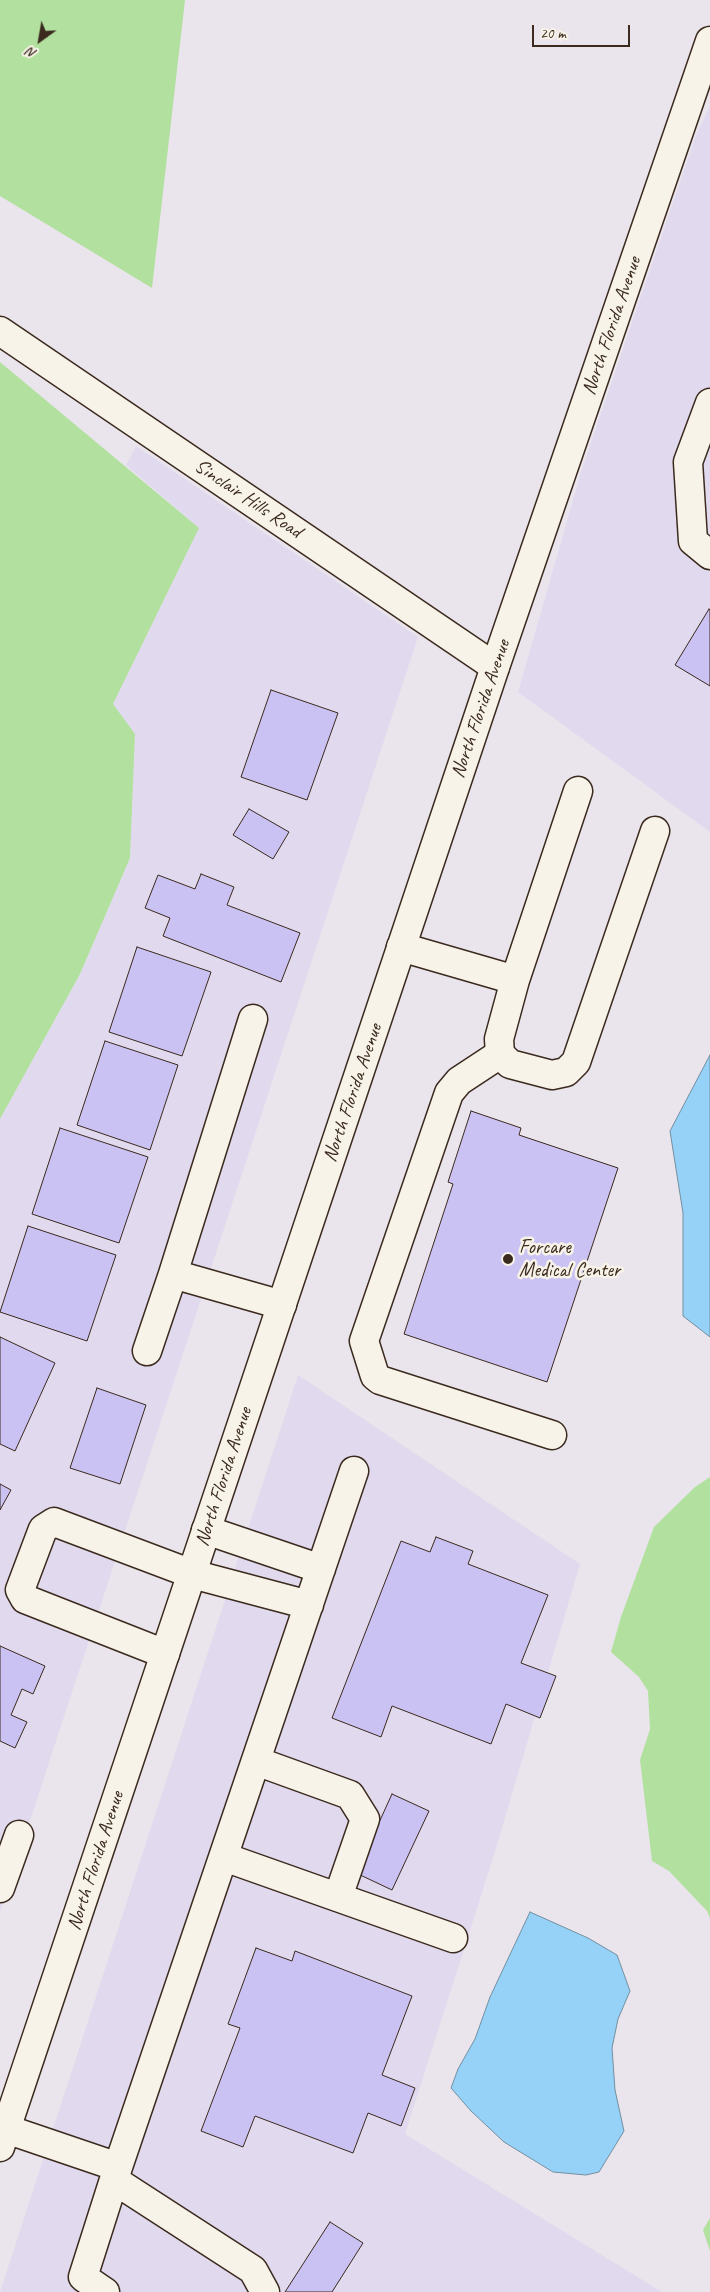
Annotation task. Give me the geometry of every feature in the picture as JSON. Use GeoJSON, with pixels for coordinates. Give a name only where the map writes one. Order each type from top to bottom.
{"type":"FeatureCollection","features":[{"type":"Feature","properties":{"kind":"main road","name":"North Florida Avenue"},"geometry":{"type":"LineString","coordinates":[[3,2138],[495,667],[705,70],[710,41]]}},
{"type":"Feature","properties":{"kind":"main road","name":"Sinclair Hills Road"},"geometry":{"type":"LineString","coordinates":[[0,331],[495,667]]}},
{"type":"Feature","properties":{"kind":"main road"},"geometry":{"type":"LineString","coordinates":[[710,403],[688,462],[693,541],[710,555]]}},
{"type":"Feature","properties":{"kind":"main road"},"geometry":{"type":"LineString","coordinates":[[578,791],[515,980],[499,1039],[500,1054],[510,1064],[552,1076],[566,1072],[576,1062],[655,831]]}},
{"type":"Feature","properties":{"kind":"main road"},"geometry":{"type":"LineString","coordinates":[[401,947],[515,980]]}},
{"type":"Feature","properties":{"kind":"main road"},"geometry":{"type":"LineString","coordinates":[[147,1351],[253,1019]]}},
{"type":"Feature","properties":{"kind":"main road"},"geometry":{"type":"LineString","coordinates":[[500,1054],[459,1081],[449,1093],[364,1341],[375,1376],[380,1380],[552,1435]]}},
{"type":"Feature","properties":{"kind":"main road"},"geometry":{"type":"LineString","coordinates":[[173,1274],[282,1305]]}},
{"type":"Feature","properties":{"kind":"main road"},"geometry":{"type":"LineString","coordinates":[[106,2292],[83,2277],[116,2174],[354,1471]]}},
{"type":"Feature","properties":{"kind":"main road"},"geometry":{"type":"LineString","coordinates":[[165,1654],[25,1599],[20,1590],[43,1530],[54,1522],[192,1574],[309,1605]]}},
{"type":"Feature","properties":{"kind":"main road"},"geometry":{"type":"LineString","coordinates":[[206,1530],[322,1569]]}},
{"type":"Feature","properties":{"kind":"main road"},"geometry":{"type":"LineString","coordinates":[[256,1762],[350,1795],[365,1819],[338,1898]]}},
{"type":"Feature","properties":{"kind":"main road"},"geometry":{"type":"LineString","coordinates":[[0,1888],[19,1834]]}},
{"type":"Feature","properties":{"kind":"main road"},"geometry":{"type":"LineString","coordinates":[[224,1856],[453,1938]]}},
{"type":"Feature","properties":{"kind":"main road"},"geometry":{"type":"LineString","coordinates":[[3,2138],[116,2174],[253,2270],[265,2292]]}},
{"type":"Feature","properties":{"kind":"shaded area"},"geometry":{"type":"Polygon","coordinates":[[[710,106],[710,832],[518,692],[581,472],[696,135],[710,106]]]}},
{"type":"Feature","properties":{"kind":"shaded area"},"geometry":{"type":"Polygon","coordinates":[[[136,446],[418,637],[0,1912],[0,1119],[80,974],[130,858],[135,734],[113,704],[199,528],[126,465],[136,446]]]}},
{"type":"Feature","properties":{"kind":"shaded area"},"geometry":{"type":"Polygon","coordinates":[[[298,1375],[580,1564],[494,1855],[405,2134],[662,2292],[0,2292],[298,1375]]]}},
{"type":"Feature","properties":{"kind":"green space"},"geometry":{"type":"Polygon","coordinates":[[[0,0],[185,0],[152,288],[0,196],[0,0]]]}},
{"type":"Feature","properties":{"kind":"green space"},"geometry":{"type":"Polygon","coordinates":[[[0,362],[199,528],[113,704],[135,734],[130,858],[80,974],[0,1119],[0,362]]]}},
{"type":"Feature","properties":{"kind":"green space"},"geometry":{"type":"Polygon","coordinates":[[[710,1477],[710,1918],[707,1911],[669,1871],[652,1861],[640,1760],[650,1729],[648,1691],[639,1677],[611,1652],[621,1617],[654,1527],[695,1487],[710,1477]]]}},
{"type":"Feature","properties":{"kind":"green space"},"geometry":{"type":"Polygon","coordinates":[[[710,2218],[710,2251],[703,2230],[710,2218]]]}},
{"type":"Feature","properties":{"kind":"water"},"geometry":{"type":"Polygon","coordinates":[[[710,1055],[710,1337],[683,1316],[683,1213],[670,1131],[710,1055]]]}},
{"type":"Feature","properties":{"kind":"water"},"geometry":{"type":"Polygon","coordinates":[[[530,1912],[588,1938],[617,1955],[630,1991],[618,2019],[612,2048],[615,2090],[624,2131],[599,2172],[586,2175],[553,2172],[504,2142],[471,2111],[451,2088],[458,2069],[475,2039],[490,1997],[530,1912]]]}},
{"type":"Feature","properties":{"kind":"building"},"geometry":{"type":"Polygon","coordinates":[[[710,610],[710,686],[675,665],[710,610]]]}},
{"type":"Feature","properties":{"kind":"building"},"geometry":{"type":"Polygon","coordinates":[[[271,690],[338,713],[307,800],[241,777],[271,690]]]}},
{"type":"Feature","properties":{"kind":"building"},"geometry":{"type":"Polygon","coordinates":[[[249,809],[289,832],[273,859],[233,835],[249,809]]]}},
{"type":"Feature","properties":{"kind":"building"},"geometry":{"type":"Polygon","coordinates":[[[201,874],[234,887],[227,905],[300,933],[281,982],[163,936],[170,918],[145,908],[158,875],[195,889],[201,874]]]}},
{"type":"Feature","properties":{"kind":"building"},"geometry":{"type":"Polygon","coordinates":[[[137,947],[211,972],[182,1056],[109,1032],[137,947]]]}},
{"type":"Feature","properties":{"kind":"building"},"geometry":{"type":"Polygon","coordinates":[[[105,1041],[178,1065],[150,1150],[77,1125],[105,1041]]]}},
{"type":"Feature","properties":{"kind":"building","name":"Forcare Medical Center"},"geometry":{"type":"Polygon","coordinates":[[[471,1111],[521,1128],[519,1135],[618,1168],[547,1382],[404,1334],[453,1184],[448,1182],[471,1111]]]}},
{"type":"Feature","properties":{"kind":"building"},"geometry":{"type":"Polygon","coordinates":[[[60,1128],[148,1157],[119,1243],[32,1214],[60,1128]]]}},
{"type":"Feature","properties":{"kind":"building"},"geometry":{"type":"Polygon","coordinates":[[[28,1226],[116,1255],[87,1341],[0,1312],[28,1226]]]}},
{"type":"Feature","properties":{"kind":"building"},"geometry":{"type":"Polygon","coordinates":[[[0,1337],[55,1363],[15,1451],[0,1444],[0,1337]]]}},
{"type":"Feature","properties":{"kind":"building"},"geometry":{"type":"Polygon","coordinates":[[[97,1388],[146,1405],[120,1484],[70,1468],[97,1388]]]}},
{"type":"Feature","properties":{"kind":"building"},"geometry":{"type":"Polygon","coordinates":[[[0,1484],[11,1490],[0,1510],[0,1484]]]}},
{"type":"Feature","properties":{"kind":"building"},"geometry":{"type":"Polygon","coordinates":[[[436,1537],[473,1551],[468,1564],[548,1595],[521,1663],[556,1676],[540,1718],[506,1704],[491,1744],[392,1706],[381,1737],[332,1718],[401,1541],[430,1552],[436,1537]]]}},
{"type":"Feature","properties":{"kind":"building"},"geometry":{"type":"Polygon","coordinates":[[[0,1646],[45,1666],[33,1694],[22,1689],[11,1715],[27,1722],[15,1748],[0,1741],[0,1646]]]}},
{"type":"Feature","properties":{"kind":"building"},"geometry":{"type":"Polygon","coordinates":[[[392,1794],[429,1811],[392,1890],[356,1873],[392,1794]]]}},
{"type":"Feature","properties":{"kind":"building"},"geometry":{"type":"Polygon","coordinates":[[[256,1948],[292,1961],[295,1951],[412,1996],[382,2075],[415,2088],[401,2126],[368,2113],[353,2153],[255,2116],[243,2147],[201,2131],[240,2028],[228,2024],[256,1948]]]}},
{"type":"Feature","properties":{"kind":"building"},"geometry":{"type":"Polygon","coordinates":[[[330,2222],[363,2243],[332,2292],[285,2292],[330,2222]]]}},
{"type":"Feature","properties":{"kind":"place","name":"Forcare Medical Center"},"geometry":{"type":"Point","coordinates":[508,1259]}}]}
